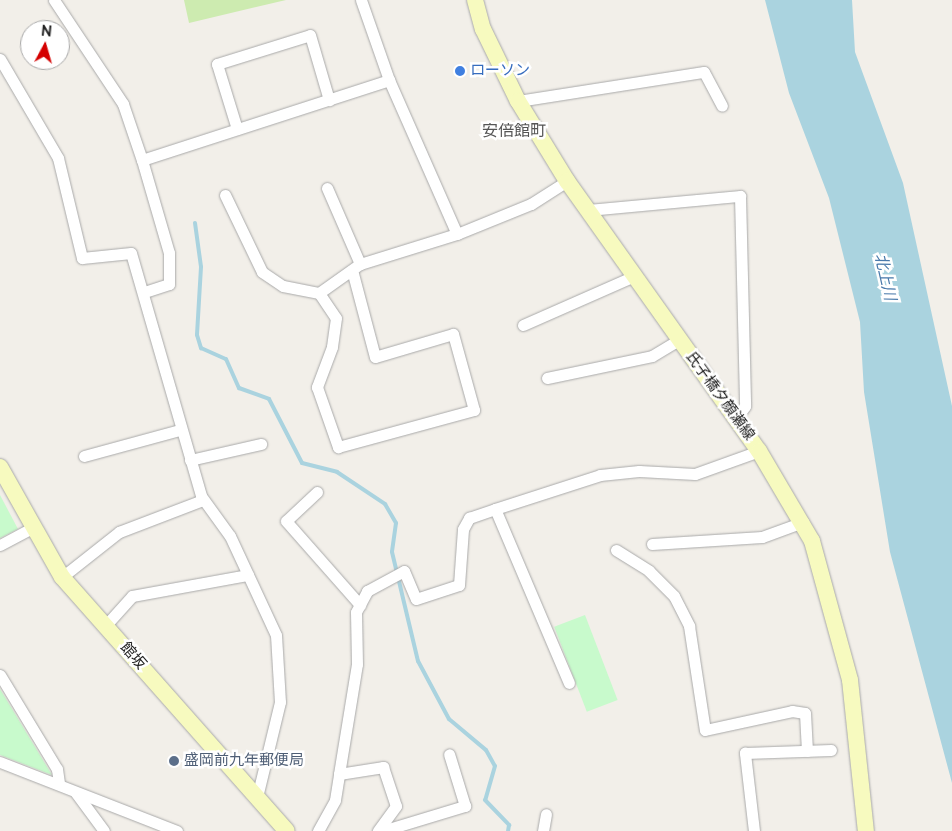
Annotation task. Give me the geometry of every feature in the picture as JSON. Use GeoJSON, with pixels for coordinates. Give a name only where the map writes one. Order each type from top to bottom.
{"type":"FeatureCollection","features":[{"type":"Feature","properties":{"kind":"main road","name":"氏子橋夕顔瀬線"},"geometry":{"type":"LineString","coordinates":[[475,0],[483,28],[518,101],[567,180],[759,450],[803,522],[850,680],[866,831]]}},
{"type":"Feature","properties":{"kind":"main road","name":"館坂"},"geometry":{"type":"LineString","coordinates":[[0,467],[62,577],[287,831]]}},
{"type":"Feature","properties":{"kind":"street"},"geometry":{"type":"LineString","coordinates":[[54,0],[123,104],[142,160],[169,253],[169,284],[145,292]]}},
{"type":"Feature","properties":{"kind":"street"},"geometry":{"type":"LineString","coordinates":[[361,0],[389,80],[457,234]]}},
{"type":"Feature","properties":{"kind":"street"},"geometry":{"type":"LineString","coordinates":[[237,129],[217,64],[310,35],[329,100]]}},
{"type":"Feature","properties":{"kind":"street"},"geometry":{"type":"LineString","coordinates":[[0,59],[58,158],[82,258],[131,253],[145,292],[180,430],[203,500],[230,536],[276,635],[280,662],[280,702],[257,797]]}},
{"type":"Feature","properties":{"kind":"street"},"geometry":{"type":"LineString","coordinates":[[518,101],[704,72],[722,106]]}},
{"type":"Feature","properties":{"kind":"street"},"geometry":{"type":"LineString","coordinates":[[142,160],[389,80]]}},
{"type":"Feature","properties":{"kind":"street"},"geometry":{"type":"LineString","coordinates":[[319,293],[356,267],[457,234],[531,204],[567,180]]}},
{"type":"Feature","properties":{"kind":"street"},"geometry":{"type":"LineString","coordinates":[[225,195],[262,272],[283,286],[319,293],[336,318],[332,347],[317,387],[338,447],[474,410],[453,334],[375,357],[356,267],[327,188]]}},
{"type":"Feature","properties":{"kind":"street"},"geometry":{"type":"LineString","coordinates":[[588,210],[740,196],[746,406],[736,419]]}},
{"type":"Feature","properties":{"kind":"street"},"geometry":{"type":"LineString","coordinates":[[523,325],[634,276]]}},
{"type":"Feature","properties":{"kind":"street"},"geometry":{"type":"LineString","coordinates":[[547,378],[652,356],[679,340]]}},
{"type":"Feature","properties":{"kind":"street"},"geometry":{"type":"LineString","coordinates":[[84,456],[180,430]]}},
{"type":"Feature","properties":{"kind":"street"},"geometry":{"type":"LineString","coordinates":[[190,460],[261,444]]}},
{"type":"Feature","properties":{"kind":"street"},"geometry":{"type":"LineString","coordinates":[[318,831],[335,800],[357,664],[356,612],[367,592],[404,571],[416,599],[459,585],[463,529],[469,518],[600,475],[639,471],[694,474],[759,450]]}},
{"type":"Feature","properties":{"kind":"street"},"geometry":{"type":"LineString","coordinates":[[317,492],[286,521],[360,605]]}},
{"type":"Feature","properties":{"kind":"street"},"geometry":{"type":"LineString","coordinates":[[62,577],[119,532],[203,500]]}},
{"type":"Feature","properties":{"kind":"street"},"geometry":{"type":"LineString","coordinates":[[496,509],[569,683]]}},
{"type":"Feature","properties":{"kind":"street"},"geometry":{"type":"LineString","coordinates":[[652,544],[762,537],[803,522]]}},
{"type":"Feature","properties":{"kind":"street"},"geometry":{"type":"LineString","coordinates":[[0,545],[34,527]]}},
{"type":"Feature","properties":{"kind":"street"},"geometry":{"type":"LineString","coordinates":[[616,550],[650,571],[674,596],[688,626],[705,730],[792,710],[804,713],[807,751]]}},
{"type":"Feature","properties":{"kind":"street"},"geometry":{"type":"LineString","coordinates":[[106,626],[132,596],[248,575]]}},
{"type":"Feature","properties":{"kind":"street"},"geometry":{"type":"LineString","coordinates":[[0,676],[58,769],[58,783]]}},
{"type":"Feature","properties":{"kind":"street"},"geometry":{"type":"LineString","coordinates":[[754,831],[745,753],[831,750]]}},
{"type":"Feature","properties":{"kind":"street"},"geometry":{"type":"LineString","coordinates":[[382,831],[465,806],[449,754]]}},
{"type":"Feature","properties":{"kind":"street"},"geometry":{"type":"LineString","coordinates":[[0,762],[58,783],[76,793],[177,831]]}},
{"type":"Feature","properties":{"kind":"street"},"geometry":{"type":"LineString","coordinates":[[339,774],[383,767],[396,806],[378,831]]}},
{"type":"Feature","properties":{"kind":"street"},"geometry":{"type":"LineString","coordinates":[[76,793],[104,831]]}},
{"type":"Feature","properties":{"kind":"street"},"geometry":{"type":"LineString","coordinates":[[543,831],[546,814]]}},
{"type":"Feature","properties":{"kind":"green space"},"geometry":{"type":"Polygon","coordinates":[[[184,0],[286,0],[189,23],[184,0]]]}},
{"type":"Feature","properties":{"kind":"green space"},"geometry":{"type":"Polygon","coordinates":[[[0,495],[18,529],[0,538],[0,495]]]}},
{"type":"Feature","properties":{"kind":"green space"},"geometry":{"type":"Polygon","coordinates":[[[585,615],[618,700],[587,712],[554,627],[585,615]]]}},
{"type":"Feature","properties":{"kind":"green space"},"geometry":{"type":"Polygon","coordinates":[[[0,689],[52,775],[0,755],[0,689]]]}},
{"type":"Feature","properties":{"kind":"water","name":"北上川"},"geometry":{"type":"Polygon","coordinates":[[[765,0],[852,0],[855,52],[903,183],[952,406],[952,783],[890,552],[864,392],[860,322],[829,198],[789,93],[765,0]]]}},
{"type":"Feature","properties":{"kind":"waterway"},"geometry":{"type":"LineString","coordinates":[[195,223],[201,267],[197,335],[201,348],[226,359],[239,388],[269,399],[302,463],[337,472],[385,504],[396,523],[392,552],[418,661],[449,719],[486,750],[495,766],[485,800],[509,825],[508,831]]}},
{"type":"Feature","properties":{"kind":"place","name":"ローソン"},"geometry":{"type":"Point","coordinates":[460,71]}},
{"type":"Feature","properties":{"kind":"place","name":"盛岡前九年郵便局"},"geometry":{"type":"Point","coordinates":[174,761]}},
{"type":"Feature","properties":{"kind":"district","name":"安倍館町"},"geometry":{"type":"Point","coordinates":[514,131]}}]}
